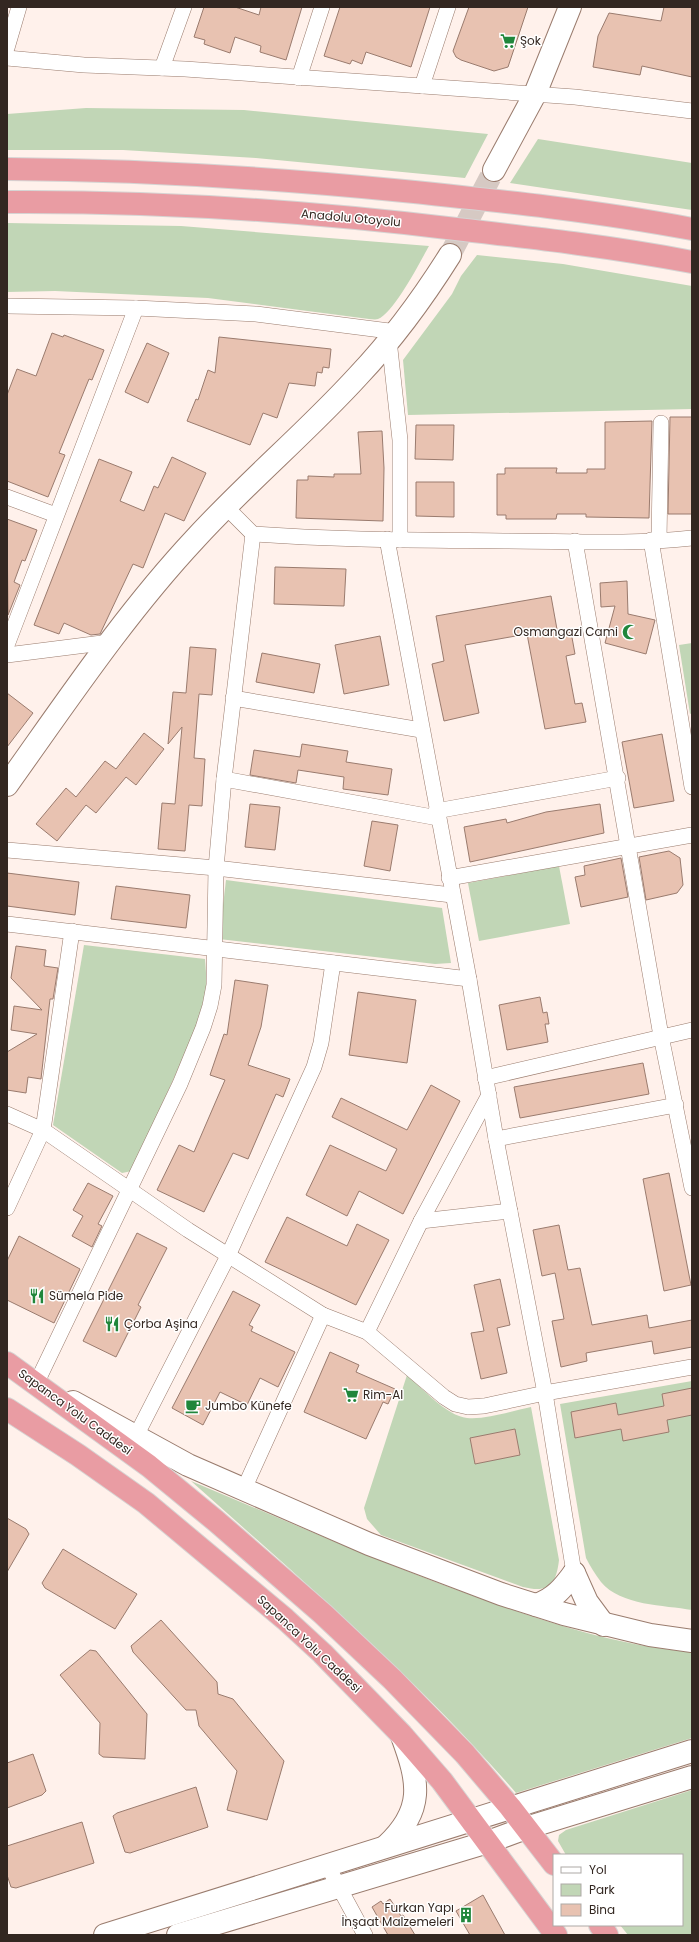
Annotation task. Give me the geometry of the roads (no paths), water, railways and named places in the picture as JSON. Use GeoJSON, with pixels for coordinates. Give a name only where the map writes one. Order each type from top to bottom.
{"type":"FeatureCollection","features":[{"type":"Feature","properties":{"kind":"highway"},"geometry":{"type":"LineString","coordinates":[[7,169],[84,169],[313,182],[537,205],[638,219],[692,229]]}},
{"type":"Feature","properties":{"kind":"highway","name":"Anadolu Otoyolu"},"geometry":{"type":"LineString","coordinates":[[7,202],[89,202],[307,214],[582,243],[692,262]]}},
{"type":"Feature","properties":{"kind":"highway","name":"Sapanca Yolu Caddesi"},"geometry":{"type":"LineString","coordinates":[[7,1363],[149,1466],[216,1521],[322,1614],[432,1719],[510,1807],[553,1863]]}},
{"type":"Feature","properties":{"kind":"highway","name":"Sapanca Yolu Caddesi"},"geometry":{"type":"LineString","coordinates":[[7,1409],[78,1455],[146,1503],[285,1619],[322,1653],[402,1735],[442,1781],[472,1819],[548,1932]]}},
{"type":"Feature","properties":{"kind":"highway"},"geometry":{"type":"LineString","coordinates":[[601,1926],[608,1935]]}},
{"type":"Feature","properties":{"kind":"street"},"geometry":{"type":"LineString","coordinates":[[7,48],[18,7]]}},
{"type":"Feature","properties":{"kind":"street"},"geometry":{"type":"LineString","coordinates":[[162,68],[184,7]]}},
{"type":"Feature","properties":{"kind":"street"},"geometry":{"type":"LineString","coordinates":[[298,78],[322,7]]}},
{"type":"Feature","properties":{"kind":"street"},"geometry":{"type":"LineString","coordinates":[[422,86],[448,7]]}},
{"type":"Feature","properties":{"kind":"street"},"geometry":{"type":"LineString","coordinates":[[494,170],[535,94],[570,7]]}},
{"type":"Feature","properties":{"kind":"street"},"geometry":{"type":"LineString","coordinates":[[7,58],[84,66],[162,68],[535,94],[609,100],[692,111]]}},
{"type":"Feature","properties":{"kind":"street"},"geometry":{"type":"LineString","coordinates":[[7,785],[110,642],[172,564],[225,506],[357,377],[393,336],[450,255]]}},
{"type":"Feature","properties":{"kind":"street"},"geometry":{"type":"LineString","coordinates":[[7,306],[136,308],[256,314],[393,336]]}},
{"type":"Feature","properties":{"kind":"street"},"geometry":{"type":"LineString","coordinates":[[7,645],[136,308]]}},
{"type":"Feature","properties":{"kind":"street"},"geometry":{"type":"LineString","coordinates":[[393,336],[400,440],[393,539],[421,730],[469,980],[496,1138],[545,1392],[574,1573],[579,1589],[604,1625]]}},
{"type":"Feature","properties":{"kind":"street"},"geometry":{"type":"LineString","coordinates":[[661,423],[655,540],[692,787]]}},
{"type":"Feature","properties":{"kind":"street"},"geometry":{"type":"LineString","coordinates":[[7,497],[56,516]]}},
{"type":"Feature","properties":{"kind":"street"},"geometry":{"type":"LineString","coordinates":[[225,506],[253,534],[393,539],[575,541],[692,538]]}},
{"type":"Feature","properties":{"kind":"street"},"geometry":{"type":"LineString","coordinates":[[37,1382],[180,1084],[204,1028],[214,985],[213,949],[216,868],[224,779],[253,534]]}},
{"type":"Feature","properties":{"kind":"street"},"geometry":{"type":"LineString","coordinates":[[575,541],[618,778],[661,1036],[676,1105],[687,1135],[692,1188]]}},
{"type":"Feature","properties":{"kind":"street"},"geometry":{"type":"LineString","coordinates":[[7,655],[110,642]]}},
{"type":"Feature","properties":{"kind":"street"},"geometry":{"type":"LineString","coordinates":[[233,698],[421,730]]}},
{"type":"Feature","properties":{"kind":"street"},"geometry":{"type":"LineString","coordinates":[[224,779],[437,815],[618,778]]}},
{"type":"Feature","properties":{"kind":"street"},"geometry":{"type":"LineString","coordinates":[[449,878],[692,835]]}},
{"type":"Feature","properties":{"kind":"street"},"geometry":{"type":"LineString","coordinates":[[7,850],[216,868],[452,895]]}},
{"type":"Feature","properties":{"kind":"street"},"geometry":{"type":"LineString","coordinates":[[7,924],[469,980]]}},
{"type":"Feature","properties":{"kind":"street"},"geometry":{"type":"LineString","coordinates":[[7,1208],[42,1130],[72,931]]}},
{"type":"Feature","properties":{"kind":"street"},"geometry":{"type":"LineString","coordinates":[[136,1436],[228,1256],[314,1067],[321,1043],[333,963]]}},
{"type":"Feature","properties":{"kind":"street"},"geometry":{"type":"LineString","coordinates":[[485,1078],[692,1030]]}},
{"type":"Feature","properties":{"kind":"street"},"geometry":{"type":"LineString","coordinates":[[367,1332],[421,1221],[489,1095]]}},
{"type":"Feature","properties":{"kind":"street"},"geometry":{"type":"LineString","coordinates":[[496,1138],[676,1105]]}},
{"type":"Feature","properties":{"kind":"street"},"geometry":{"type":"LineString","coordinates":[[7,1114],[42,1130],[228,1256],[323,1315],[367,1332],[444,1397],[455,1404],[468,1407],[484,1406],[545,1392],[692,1367]]}},
{"type":"Feature","properties":{"kind":"street"},"geometry":{"type":"LineString","coordinates":[[421,1221],[510,1210]]}},
{"type":"Feature","properties":{"kind":"street"},"geometry":{"type":"LineString","coordinates":[[243,1490],[323,1315]]}},
{"type":"Feature","properties":{"kind":"street"},"geometry":{"type":"LineString","coordinates":[[7,1363],[37,1382],[188,1466],[369,1544],[536,1605],[604,1625],[650,1635],[692,1641]]}},
{"type":"Feature","properties":{"kind":"street"},"geometry":{"type":"LineString","coordinates":[[536,1605],[546,1602],[556,1595],[574,1573]]}},
{"type":"Feature","properties":{"kind":"street"},"geometry":{"type":"LineString","coordinates":[[384,1847],[400,1833],[406,1823],[415,1795],[413,1767],[402,1735]]}},
{"type":"Feature","properties":{"kind":"street"},"geometry":{"type":"LineString","coordinates":[[105,1935],[692,1751]]}},
{"type":"Feature","properties":{"kind":"street"},"geometry":{"type":"LineString","coordinates":[[178,1935],[337,1886],[488,1842],[526,1828],[692,1777]]}},
{"type":"Feature","properties":{"kind":"street"},"geometry":{"type":"LineString","coordinates":[[327,1865],[337,1886],[365,1935]]}},
{"type":"Feature","properties":{"kind":"tunnel"},"geometry":{"type":"LineString","coordinates":[[450,255],[494,170]]}},
{"type":"Feature","properties":{"kind":"place","name":"Şok"},"geometry":{"type":"Point","coordinates":[508,41]}},
{"type":"Feature","properties":{"kind":"place","name":"Osmangazi Cami"},"geometry":{"type":"Point","coordinates":[630,632]}},
{"type":"Feature","properties":{"kind":"place","name":"Sümela Pide"},"geometry":{"type":"Point","coordinates":[37,1296]}},
{"type":"Feature","properties":{"kind":"place","name":"Çorba Aşina"},"geometry":{"type":"Point","coordinates":[112,1324]}},
{"type":"Feature","properties":{"kind":"place","name":"Rim-Al"},"geometry":{"type":"Point","coordinates":[351,1395]}},
{"type":"Feature","properties":{"kind":"place","name":"Jumbo Künefe"},"geometry":{"type":"Point","coordinates":[193,1406]}},
{"type":"Feature","properties":{"kind":"place","name":"Furkan Yapı İnşaat Malzemeleri"},"geometry":{"type":"Point","coordinates":[466,1915]}}]}
